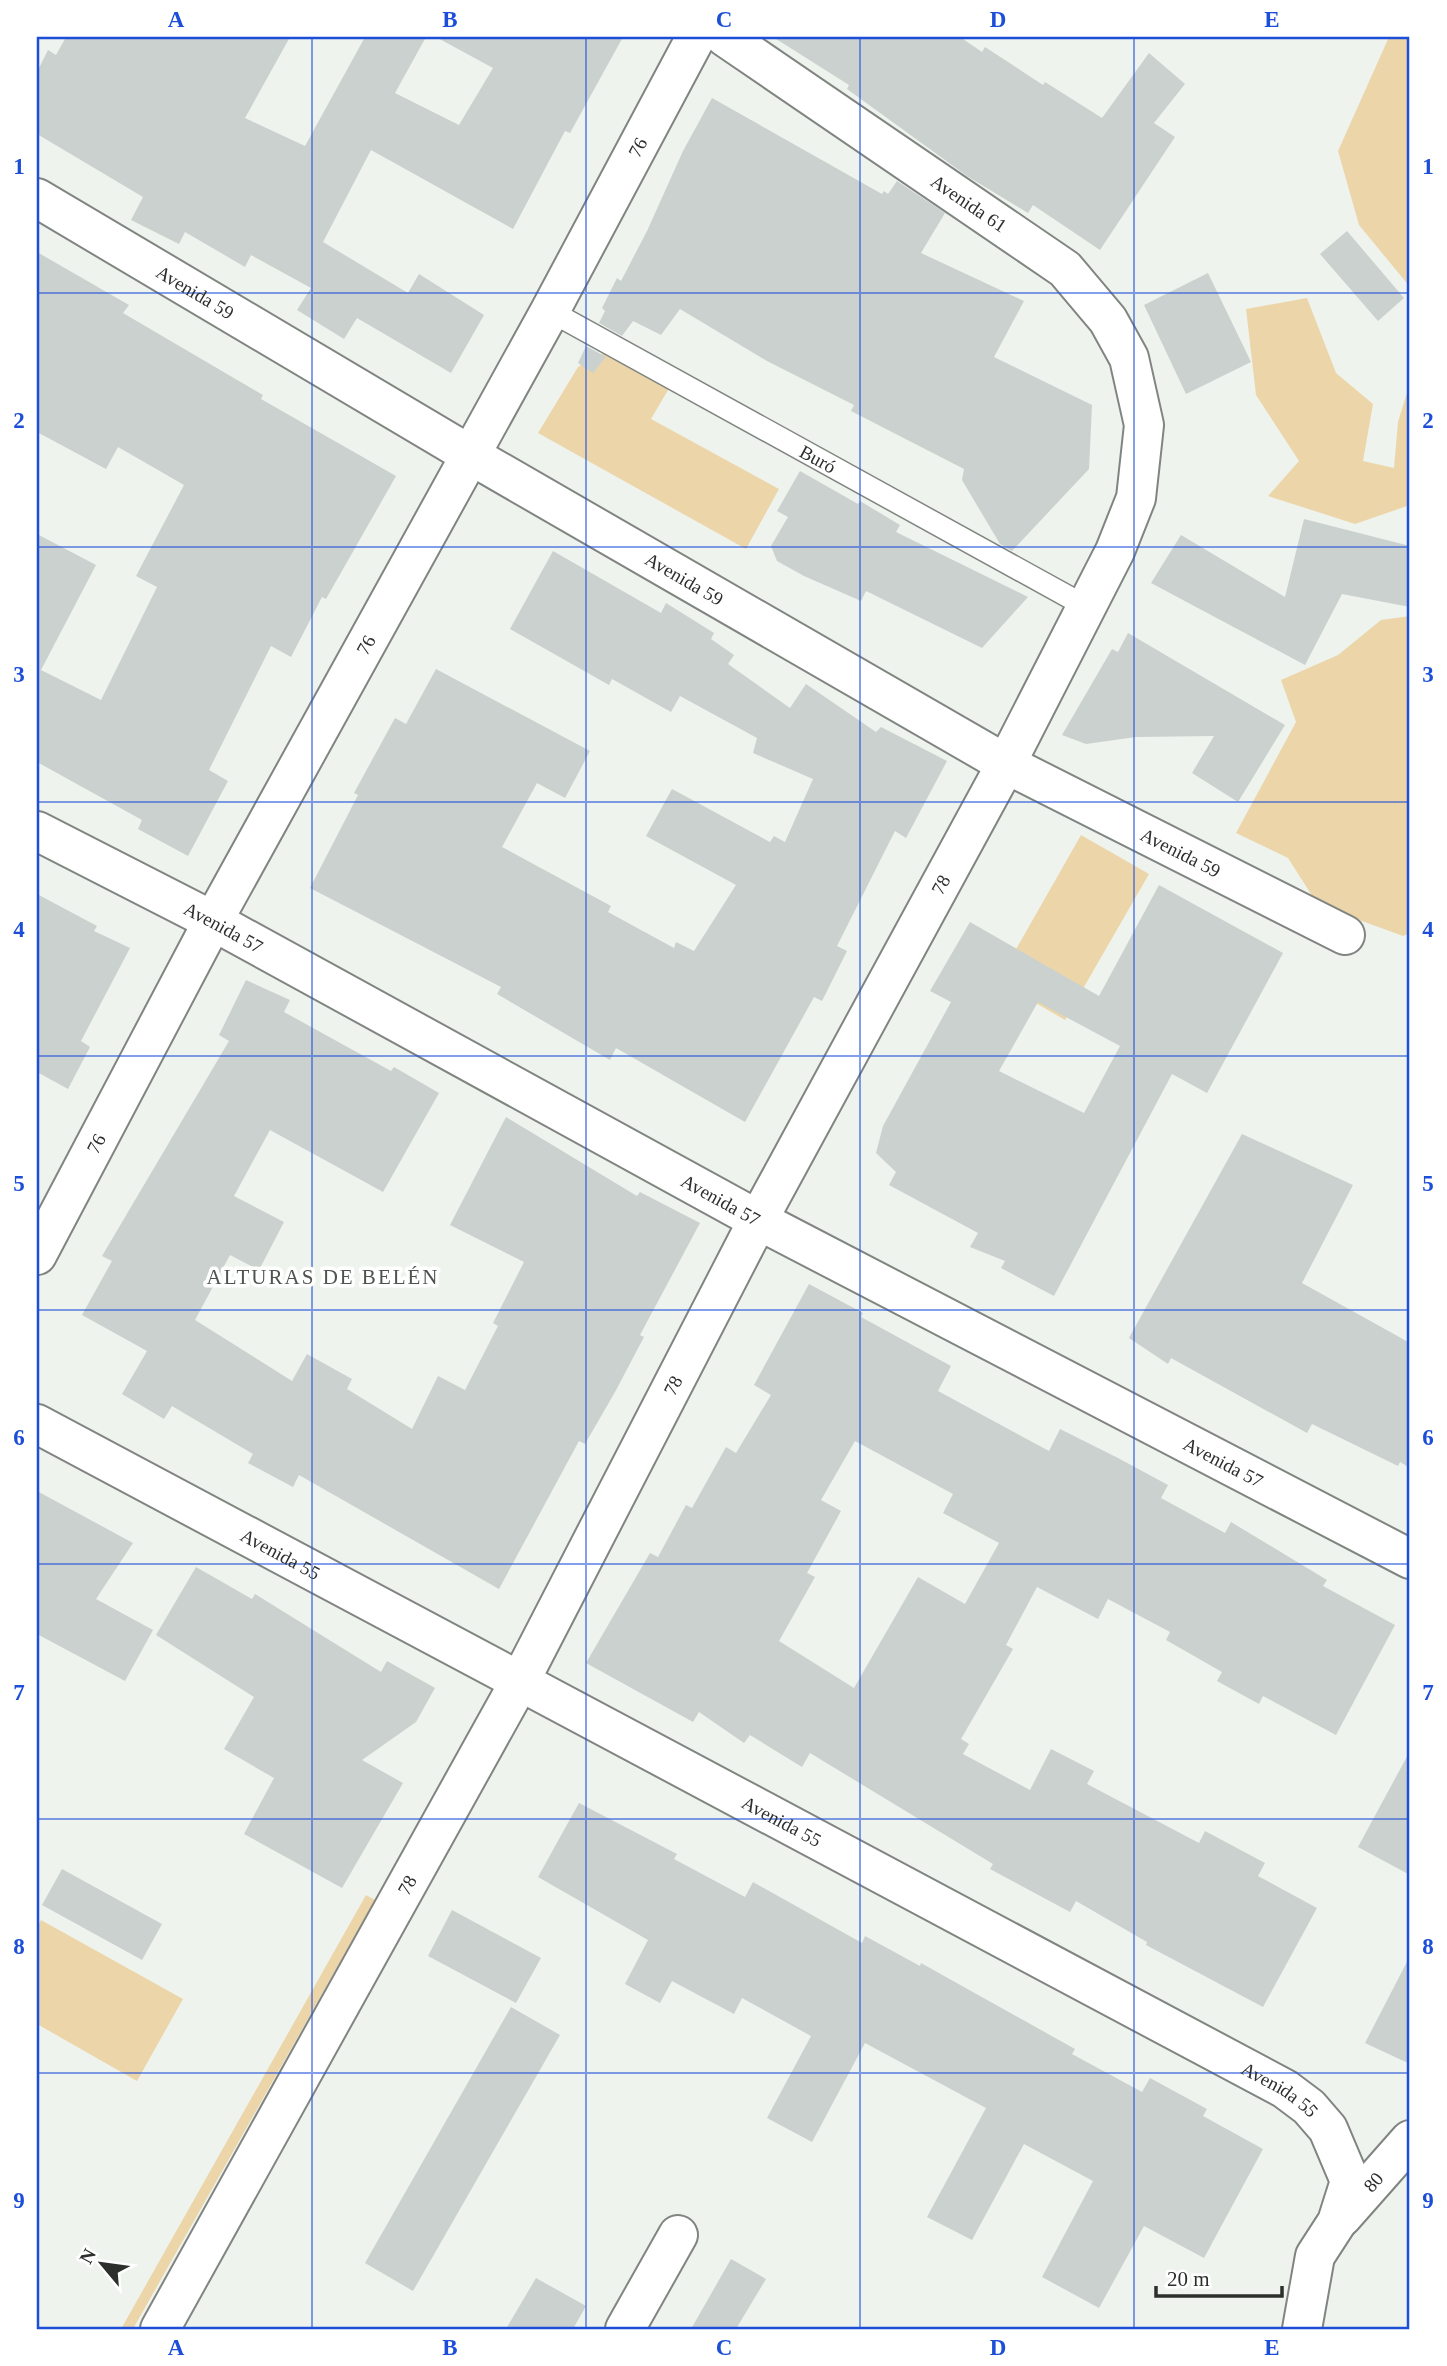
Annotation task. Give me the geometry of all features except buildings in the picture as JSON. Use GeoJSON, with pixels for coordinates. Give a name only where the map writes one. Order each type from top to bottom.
{"type":"FeatureCollection","features":[{"type":"Feature","properties":{"kind":"street","name":"76"},"geometry":{"type":"LineString","coordinates":[[37,1255],[213,921],[550,312],[696,37]]}},
{"type":"Feature","properties":{"kind":"street","name":"Avenida 61"},"geometry":{"type":"LineString","coordinates":[[725,37],[1065,269],[1108,320],[1129,358],[1144,425]]}},
{"type":"Feature","properties":{"kind":"street","name":"Avenida 59"},"geometry":{"type":"LineString","coordinates":[[37,198],[470,454],[1006,764],[1345,935]]}},
{"type":"Feature","properties":{"kind":"street","name":"78"},"geometry":{"type":"LineString","coordinates":[[160,2329],[520,1681],[758,1220],[1006,764],[1115,551],[1136,498],[1144,425]]}},
{"type":"Feature","properties":{"kind":"street","name":"Avenida 57"},"geometry":{"type":"LineString","coordinates":[[37,831],[213,921],[758,1220],[1410,1559]]}},
{"type":"Feature","properties":{"kind":"street","name":"Avenida 55"},"geometry":{"type":"LineString","coordinates":[[37,1424],[1285,2089],[1309,2107],[1328,2129],[1350,2181],[1337,2222],[1315,2256],[1302,2329]]}},
{"type":"Feature","properties":{"kind":"street","name":"80"},"geometry":{"type":"LineString","coordinates":[[1337,2222],[1410,2140]]}},
{"type":"Feature","properties":{"kind":"street"},"geometry":{"type":"LineString","coordinates":[[625,2329],[678,2235]]}},
{"type":"Feature","properties":{"kind":"lane","name":"Buró"},"geometry":{"type":"LineString","coordinates":[[550,312],[1087,607]]}},
{"type":"Feature","properties":{"kind":"shaded area"},"geometry":{"type":"Polygon","coordinates":[[[1389,37],[1410,37],[1410,287],[1359,225],[1338,151],[1389,37]]]}},
{"type":"Feature","properties":{"kind":"shaded area"},"geometry":{"type":"Polygon","coordinates":[[[1307,298],[1336,373],[1373,404],[1363,461],[1394,468],[1398,422],[1410,383],[1410,505],[1355,524],[1268,496],[1299,461],[1256,395],[1246,309],[1307,298]]]}},
{"type":"Feature","properties":{"kind":"shaded area"},"geometry":{"type":"Polygon","coordinates":[[[609,350],[671,385],[651,419],[779,489],[746,549],[538,433],[578,367],[609,350]]]}},
{"type":"Feature","properties":{"kind":"shaded area"},"geometry":{"type":"Polygon","coordinates":[[[1410,616],[1410,933],[1403,936],[1318,905],[1288,858],[1236,833],[1296,722],[1281,680],[1338,655],[1381,620],[1410,616]]]}},
{"type":"Feature","properties":{"kind":"shaded area"},"geometry":{"type":"Polygon","coordinates":[[[1081,835],[1149,874],[1065,1020],[998,981],[1081,835]]]}},
{"type":"Feature","properties":{"kind":"shaded area"},"geometry":{"type":"Polygon","coordinates":[[[366,1895],[375,1900],[133,2329],[121,2329],[366,1895]]]}},
{"type":"Feature","properties":{"kind":"shaded area"},"geometry":{"type":"Polygon","coordinates":[[[41,1920],[183,1999],[137,2081],[37,2024],[37,1928],[41,1920]]]}},
{"type":"Feature","properties":{"kind":"district","name":"ALTURAS DE BELÉN"},"geometry":{"type":"Point","coordinates":[323,1277]}}]}
